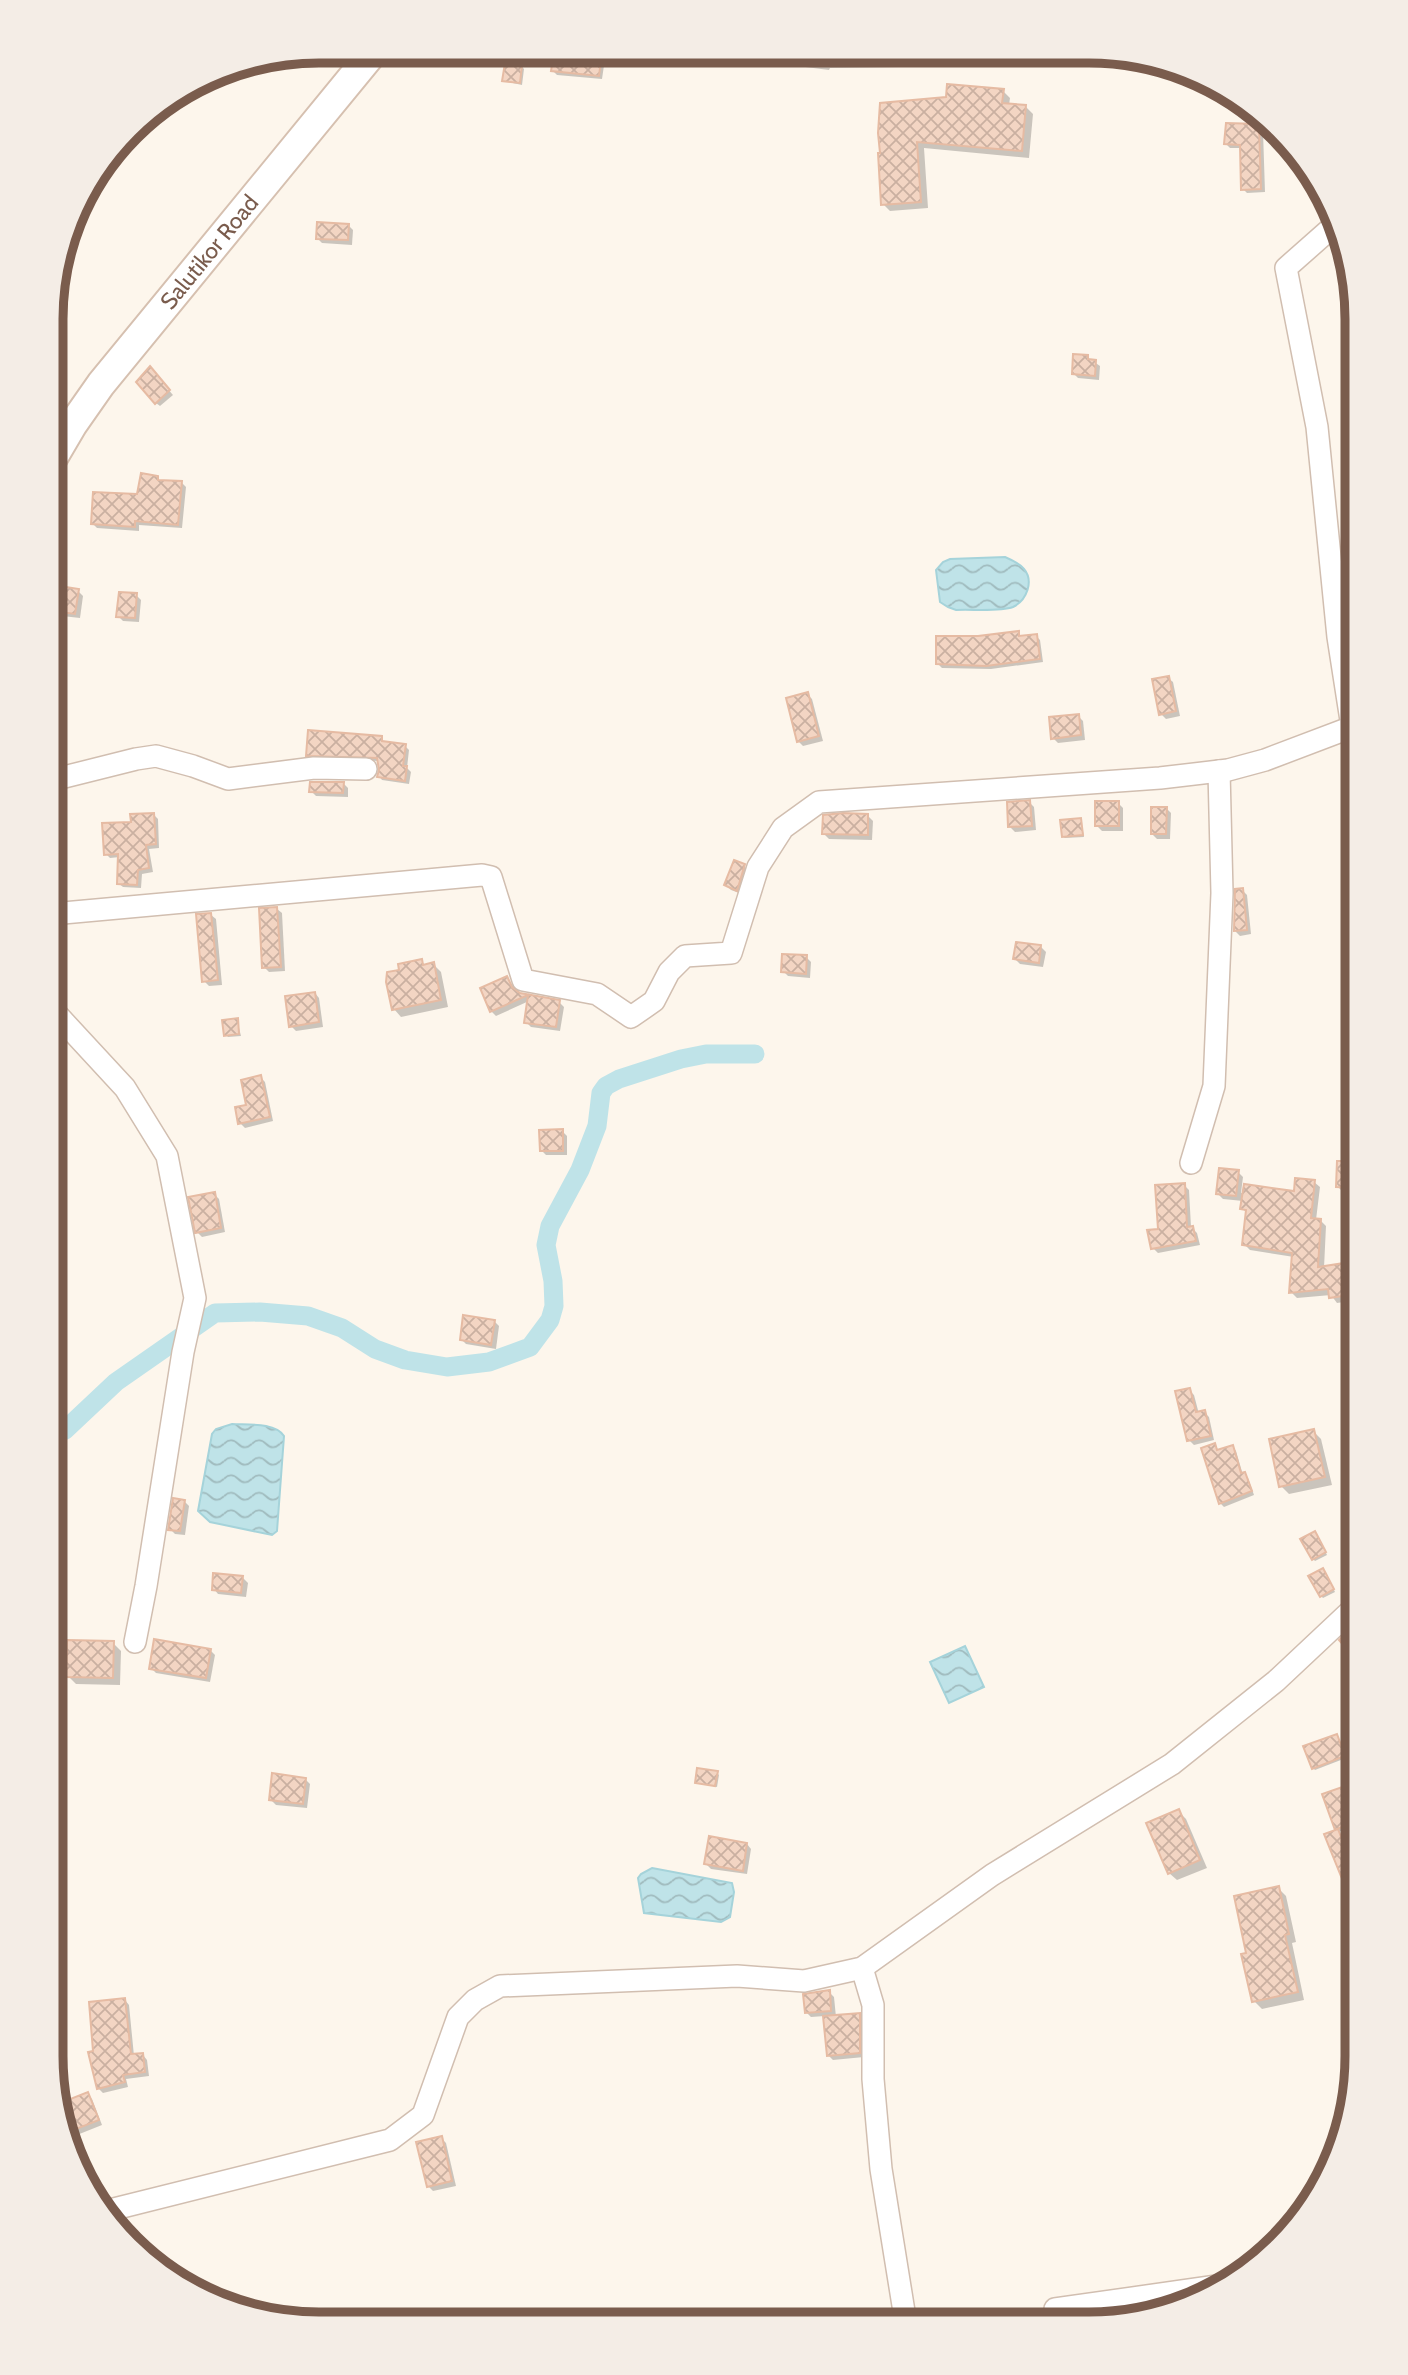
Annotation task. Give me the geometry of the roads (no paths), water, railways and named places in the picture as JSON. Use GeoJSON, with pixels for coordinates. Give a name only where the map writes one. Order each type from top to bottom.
{"type":"FeatureCollection","features":[{"type":"Feature","properties":{"kind":"main road","name":"Salutikor Road"},"geometry":{"type":"LineString","coordinates":[[63,441],[102,384],[364,63]]}},
{"type":"Feature","properties":{"kind":"street"},"geometry":{"type":"LineString","coordinates":[[1329,230],[1286,268],[1317,427],[1338,637],[1345,674]]}},
{"type":"Feature","properties":{"kind":"street"},"geometry":{"type":"LineString","coordinates":[[63,913],[482,875],[491,877],[523,980],[597,994],[631,1017],[654,1001],[669,972],[685,956],[731,953],[758,867],[783,828],[819,802],[1160,778],[1219,771],[1265,760],[1345,730]]}},
{"type":"Feature","properties":{"kind":"street"},"geometry":{"type":"LineString","coordinates":[[63,777],[156,756],[228,779],[314,768],[366,769]]}},
{"type":"Feature","properties":{"kind":"street"},"geometry":{"type":"LineString","coordinates":[[1191,1163],[1214,1086],[1222,893],[1219,771]]}},
{"type":"Feature","properties":{"kind":"street"},"geometry":{"type":"LineString","coordinates":[[63,1021],[125,1088],[167,1156],[195,1298],[183,1352],[149,1572],[135,1642]]}},
{"type":"Feature","properties":{"kind":"street"},"geometry":{"type":"LineString","coordinates":[[114,2209],[390,2140],[423,2115],[458,2017],[475,2000],[500,1986],[737,1976],[804,1981],[862,1968],[992,1875],[1172,1764],[1276,1681],[1345,1616]]}},
{"type":"Feature","properties":{"kind":"street"},"geometry":{"type":"LineString","coordinates":[[862,1968],[873,2005],[873,2079],[881,2169],[904,2312]]}},
{"type":"Feature","properties":{"kind":"street"},"geometry":{"type":"LineString","coordinates":[[1055,2309],[1194,2289]]}},
{"type":"Feature","properties":{"kind":"water"},"geometry":{"type":"Polygon","coordinates":[[[1005,557],[1022,567],[1027,574],[1028,590],[1018,604],[1001,609],[956,610],[940,602],[936,570],[943,562],[950,559],[1005,557]]]}},
{"type":"Feature","properties":{"kind":"water"},"geometry":{"type":"Polygon","coordinates":[[[232,1424],[268,1426],[284,1436],[277,1531],[272,1535],[210,1522],[198,1511],[212,1434],[216,1429],[232,1424]]]}},
{"type":"Feature","properties":{"kind":"water"},"geometry":{"type":"Polygon","coordinates":[[[965,1646],[984,1687],[949,1703],[930,1662],[965,1646]]]}},
{"type":"Feature","properties":{"kind":"water"},"geometry":{"type":"Polygon","coordinates":[[[652,1868],[732,1883],[734,1892],[730,1917],[721,1922],[644,1913],[638,1878],[652,1868]]]}},
{"type":"Feature","properties":{"kind":"waterway"},"geometry":{"type":"LineString","coordinates":[[63,1431],[116,1382],[215,1313],[260,1312],[308,1316],[342,1328],[375,1349],[405,1360],[447,1367],[489,1362],[530,1347],[550,1320],[554,1306],[553,1281],[546,1245],[550,1226],[580,1170],[597,1126],[601,1093],[606,1086],[619,1079],[681,1059],[706,1054],[755,1054]]}}]}
